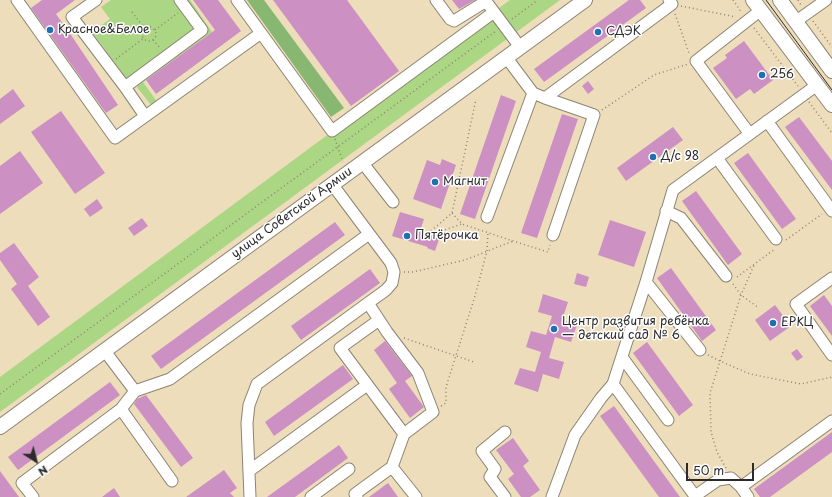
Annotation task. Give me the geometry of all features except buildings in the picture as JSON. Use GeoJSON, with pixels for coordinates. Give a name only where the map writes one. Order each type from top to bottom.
{"type":"FeatureCollection","features":[{"type":"Feature","properties":{"kind":"main road","name":"улица Советской Армии"},"geometry":{"type":"LineString","coordinates":[[0,426],[585,0]]}},
{"type":"Feature","properties":{"kind":"main road"},"geometry":{"type":"LineString","coordinates":[[780,0],[832,72]]}},
{"type":"Feature","properties":{"kind":"main road"},"geometry":{"type":"LineString","coordinates":[[757,5],[832,105]]}},
{"type":"Feature","properties":{"kind":"lane"},"geometry":{"type":"LineString","coordinates":[[17,0],[115,138],[262,33]]}},
{"type":"Feature","properties":{"kind":"lane"},"geometry":{"type":"LineString","coordinates":[[96,0],[72,17],[145,116]]}},
{"type":"Feature","properties":{"kind":"lane"},"geometry":{"type":"LineString","coordinates":[[237,0],[332,132],[494,12]]}},
{"type":"Feature","properties":{"kind":"lane"},"geometry":{"type":"LineString","coordinates":[[436,0],[450,19],[454,21],[483,3],[488,4],[520,47]]}},
{"type":"Feature","properties":{"kind":"lane"},"geometry":{"type":"LineString","coordinates":[[796,22],[826,0]]}},
{"type":"Feature","properties":{"kind":"lane"},"geometry":{"type":"LineString","coordinates":[[545,98],[671,2]]}},
{"type":"Feature","properties":{"kind":"lane"},"geometry":{"type":"LineString","coordinates":[[125,87],[202,30],[181,5]]}},
{"type":"Feature","properties":{"kind":"lane"},"geometry":{"type":"LineString","coordinates":[[749,133],[696,61],[748,20],[757,5]]}},
{"type":"Feature","properties":{"kind":"lane"},"geometry":{"type":"LineString","coordinates":[[506,57],[533,93],[594,115],[553,235]]}},
{"type":"Feature","properties":{"kind":"lane"},"geometry":{"type":"LineString","coordinates":[[552,497],[575,435],[601,398],[613,384],[646,282],[673,190],[749,133],[817,85]]}},
{"type":"Feature","properties":{"kind":"lane"},"geometry":{"type":"LineString","coordinates":[[488,217],[533,93]]}},
{"type":"Feature","properties":{"kind":"lane"},"geometry":{"type":"LineString","coordinates":[[767,121],[832,211]]}},
{"type":"Feature","properties":{"kind":"lane"},"geometry":{"type":"LineString","coordinates":[[717,158],[776,239]]}},
{"type":"Feature","properties":{"kind":"lane"},"geometry":{"type":"LineString","coordinates":[[362,162],[393,202]]}},
{"type":"Feature","properties":{"kind":"lane"},"geometry":{"type":"LineString","coordinates":[[250,497],[247,423],[249,405],[257,384],[386,290],[392,283],[394,272],[391,263],[332,184]]}},
{"type":"Feature","properties":{"kind":"lane"},"geometry":{"type":"LineString","coordinates":[[666,211],[681,218],[726,276]]}},
{"type":"Feature","properties":{"kind":"lane"},"geometry":{"type":"LineString","coordinates":[[33,497],[22,483],[121,410],[135,391],[170,379],[369,234]]}},
{"type":"Feature","properties":{"kind":"lane"},"geometry":{"type":"LineString","coordinates":[[832,278],[796,304],[832,354]]}},
{"type":"Feature","properties":{"kind":"lane"},"geometry":{"type":"LineString","coordinates":[[646,282],[700,350]]}},
{"type":"Feature","properties":{"kind":"lane"},"geometry":{"type":"LineString","coordinates":[[357,497],[354,494],[392,467],[404,434],[433,412],[418,373],[387,332],[368,303]]}},
{"type":"Feature","properties":{"kind":"lane"},"geometry":{"type":"LineString","coordinates":[[379,320],[340,348],[404,434]]}},
{"type":"Feature","properties":{"kind":"lane"},"geometry":{"type":"LineString","coordinates":[[104,350],[135,391]]}},
{"type":"Feature","properties":{"kind":"lane"},"geometry":{"type":"LineString","coordinates":[[622,357],[668,420]]}},
{"type":"Feature","properties":{"kind":"lane"},"geometry":{"type":"LineString","coordinates":[[613,384],[695,496],[718,480],[731,478],[741,487],[748,497]]}},
{"type":"Feature","properties":{"kind":"lane"},"geometry":{"type":"LineString","coordinates":[[249,471],[367,385]]}},
{"type":"Feature","properties":{"kind":"lane"},"geometry":{"type":"LineString","coordinates":[[121,410],[172,481]]}},
{"type":"Feature","properties":{"kind":"lane"},"geometry":{"type":"LineString","coordinates":[[741,487],[832,422]]}},
{"type":"Feature","properties":{"kind":"lane"},"geometry":{"type":"LineString","coordinates":[[505,432],[482,451],[494,469],[490,477],[505,497]]}},
{"type":"Feature","properties":{"kind":"lane"},"geometry":{"type":"LineString","coordinates":[[392,467],[416,497]]}},
{"type":"Feature","properties":{"kind":"lane"},"geometry":{"type":"LineString","coordinates":[[311,497],[349,469]]}},
{"type":"Feature","properties":{"kind":"path"},"geometry":{"type":"LineString","coordinates":[[0,394],[538,0]]}},
{"type":"Feature","properties":{"kind":"path"},"geometry":{"type":"LineString","coordinates":[[733,0],[832,133]]}},
{"type":"Feature","properties":{"kind":"path"},"geometry":{"type":"LineString","coordinates":[[798,0],[832,46]]}},
{"type":"Feature","properties":{"kind":"path"},"geometry":{"type":"LineString","coordinates":[[671,2],[748,20]]}},
{"type":"Feature","properties":{"kind":"path"},"geometry":{"type":"LineString","coordinates":[[594,115],[654,75],[696,61],[688,52],[671,2]]}},
{"type":"Feature","properties":{"kind":"path"},"geometry":{"type":"LineString","coordinates":[[153,40],[156,34],[155,30],[181,5]]}},
{"type":"Feature","properties":{"kind":"path"},"geometry":{"type":"LineString","coordinates":[[132,12],[144,29],[142,32],[144,38],[147,41],[153,40]]}},
{"type":"Feature","properties":{"kind":"path"},"geometry":{"type":"LineString","coordinates":[[144,29],[150,27],[155,30]]}},
{"type":"Feature","properties":{"kind":"path"},"geometry":{"type":"LineString","coordinates":[[113,61],[144,38]]}},
{"type":"Feature","properties":{"kind":"path"},"geometry":{"type":"LineString","coordinates":[[153,40],[163,52]]}},
{"type":"Feature","properties":{"kind":"path"},"geometry":{"type":"LineString","coordinates":[[462,224],[425,236],[452,213],[476,99]]}},
{"type":"Feature","properties":{"kind":"path"},"geometry":{"type":"LineString","coordinates":[[332,132],[343,162]]}},
{"type":"Feature","properties":{"kind":"path"},"geometry":{"type":"LineString","coordinates":[[452,213],[462,224],[548,252]]}},
{"type":"Feature","properties":{"kind":"path"},"geometry":{"type":"LineString","coordinates":[[433,412],[446,402],[446,386],[475,296],[487,251],[488,233]]}},
{"type":"Feature","properties":{"kind":"path"},"geometry":{"type":"LineString","coordinates":[[394,272],[413,272],[465,260],[513,241]]}},
{"type":"Feature","properties":{"kind":"path"},"geometry":{"type":"LineString","coordinates":[[731,478],[717,452],[710,432],[710,393],[741,295],[755,263]]}},
{"type":"Feature","properties":{"kind":"path"},"geometry":{"type":"LineString","coordinates":[[726,276],[741,295],[759,308]]}},
{"type":"Feature","properties":{"kind":"path"},"geometry":{"type":"LineString","coordinates":[[387,332],[474,362]]}},
{"type":"Feature","properties":{"kind":"path"},"geometry":{"type":"LineString","coordinates":[[700,350],[720,362],[750,374],[801,384],[832,377]]}},
{"type":"Feature","properties":{"kind":"green space"},"geometry":{"type":"Polygon","coordinates":[[[111,0],[174,0],[195,29],[127,79],[92,32],[110,19],[101,7],[111,0]]]}},
{"type":"Feature","properties":{"kind":"green space"},"geometry":{"type":"Polygon","coordinates":[[[187,0],[190,0],[212,32],[143,82],[160,106],[151,105],[137,87],[140,79],[208,29],[187,0]]]}},
{"type":"Feature","properties":{"kind":"green space"},"geometry":{"type":"Polygon","coordinates":[[[247,0],[264,0],[344,108],[331,117],[247,0]]]}},
{"type":"Feature","properties":{"kind":"green space"},"geometry":{"type":"Polygon","coordinates":[[[510,0],[560,0],[0,412],[0,377],[510,0]]]}},
{"type":"Feature","properties":{"kind":"tram line"},"geometry":{"type":"LineString","coordinates":[[766,0],[832,90]]}},
{"type":"Feature","properties":{"kind":"place","name":"Красное&Белое"},"geometry":{"type":"Point","coordinates":[50,30]}},
{"type":"Feature","properties":{"kind":"place","name":"СДЭК"},"geometry":{"type":"Point","coordinates":[598,32]}},
{"type":"Feature","properties":{"kind":"place","name":"256"},"geometry":{"type":"Point","coordinates":[762,75]}},
{"type":"Feature","properties":{"kind":"place","name":"Д/с 98"},"geometry":{"type":"Point","coordinates":[653,157]}},
{"type":"Feature","properties":{"kind":"place","name":"Магнит"},"geometry":{"type":"Point","coordinates":[435,182]}},
{"type":"Feature","properties":{"kind":"place","name":"Пятёрочка"},"geometry":{"type":"Point","coordinates":[407,236]}},
{"type":"Feature","properties":{"kind":"place","name":"ЕРКЦ"},"geometry":{"type":"Point","coordinates":[773,323]}},
{"type":"Feature","properties":{"kind":"place","name":"Центр развития ребёнка — детский сад № 6"},"geometry":{"type":"Point","coordinates":[554,329]}}]}
